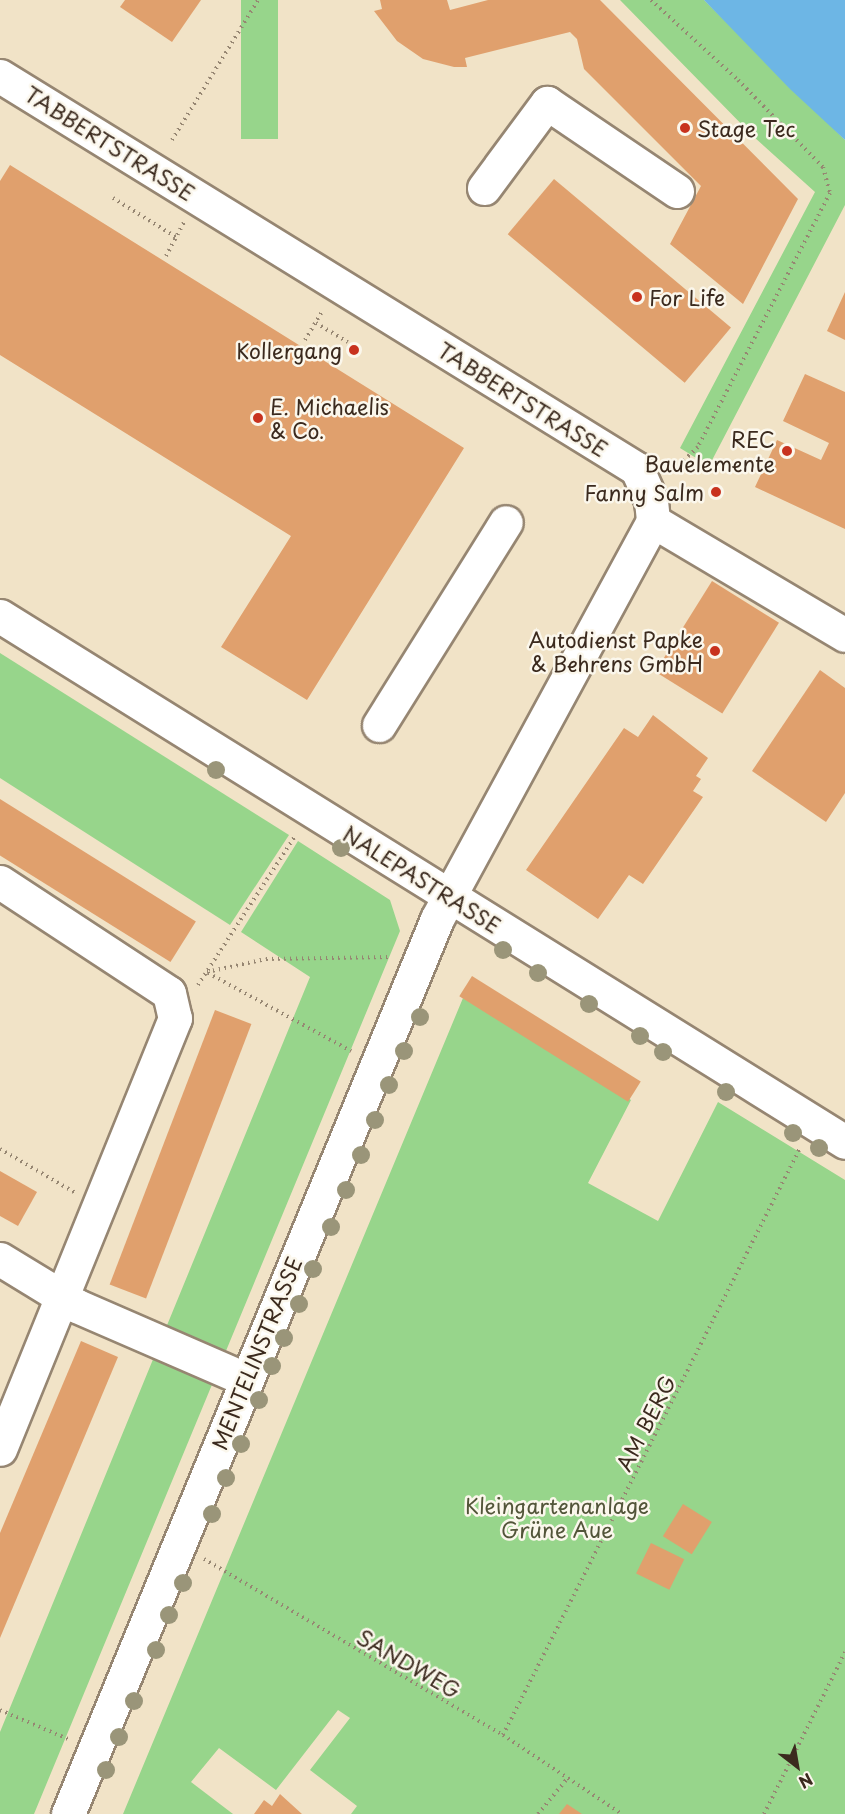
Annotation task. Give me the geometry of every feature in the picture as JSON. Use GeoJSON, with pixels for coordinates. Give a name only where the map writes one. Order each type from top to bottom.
{"type":"FeatureCollection","features":[{"type":"Feature","properties":{"kind":"street","name":"TABBERTSTRASSE"},"geometry":{"type":"LineString","coordinates":[[0,76],[637,470],[651,501],[653,521]]}},
{"type":"Feature","properties":{"kind":"street"},"geometry":{"type":"LineString","coordinates":[[484,188],[547,103],[677,191]]}},
{"type":"Feature","properties":{"kind":"street"},"geometry":{"type":"LineString","coordinates":[[450,895],[653,521],[845,635]]}},
{"type":"Feature","properties":{"kind":"street"},"geometry":{"type":"LineString","coordinates":[[379,725],[506,522]]}},
{"type":"Feature","properties":{"kind":"street","name":"NALEPASTRASSE"},"geometry":{"type":"LineString","coordinates":[[0,616],[845,1142]]}},
{"type":"Feature","properties":{"kind":"street"},"geometry":{"type":"LineString","coordinates":[[0,882],[181,992],[175,1018],[0,1449]]}},
{"type":"Feature","properties":{"kind":"street","name":"MENTELINSTRASSE"},"geometry":{"type":"LineString","coordinates":[[68,1814],[244,1379],[450,895]]}},
{"type":"Feature","properties":{"kind":"street"},"geometry":{"type":"LineString","coordinates":[[0,1259],[63,1298],[244,1379]]}},
{"type":"Feature","properties":{"kind":"path"},"geometry":{"type":"LineString","coordinates":[[172,140],[258,0]]}},
{"type":"Feature","properties":{"kind":"path"},"geometry":{"type":"LineString","coordinates":[[651,0],[738,80],[824,167],[830,193],[698,447],[674,469]]}},
{"type":"Feature","properties":{"kind":"path"},"geometry":{"type":"LineString","coordinates":[[113,198],[176,237]]}},
{"type":"Feature","properties":{"kind":"path"},"geometry":{"type":"LineString","coordinates":[[165,256],[185,221]]}},
{"type":"Feature","properties":{"kind":"path"},"geometry":{"type":"LineString","coordinates":[[305,340],[325,307]]}},
{"type":"Feature","properties":{"kind":"path"},"geometry":{"type":"LineString","coordinates":[[316,323],[348,342]]}},
{"type":"Feature","properties":{"kind":"path"},"geometry":{"type":"LineString","coordinates":[[181,992],[207,972],[299,830]]}},
{"type":"Feature","properties":{"kind":"path"},"geometry":{"type":"LineString","coordinates":[[207,972],[266,959],[397,957]]}},
{"type":"Feature","properties":{"kind":"path"},"geometry":{"type":"LineString","coordinates":[[207,972],[357,1054]]}},
{"type":"Feature","properties":{"kind":"path","name":"AM BERG"},"geometry":{"type":"LineString","coordinates":[[503,1735],[813,1123]]}},
{"type":"Feature","properties":{"kind":"path"},"geometry":{"type":"LineString","coordinates":[[0,1149],[80,1195]]}},
{"type":"Feature","properties":{"kind":"path","name":"SANDWEG"},"geometry":{"type":"LineString","coordinates":[[177,1544],[503,1735],[622,1814]]}},
{"type":"Feature","properties":{"kind":"path"},"geometry":{"type":"LineString","coordinates":[[764,1814],[845,1652]]}},
{"type":"Feature","properties":{"kind":"path"},"geometry":{"type":"LineString","coordinates":[[0,1710],[72,1740]]}},
{"type":"Feature","properties":{"kind":"path"},"geometry":{"type":"LineString","coordinates":[[538,1814],[567,1779]]}},
{"type":"Feature","properties":{"kind":"green space"},"geometry":{"type":"Polygon","coordinates":[[[241,0],[278,0],[278,139],[241,139],[241,0]]]}},
{"type":"Feature","properties":{"kind":"green space"},"geometry":{"type":"Polygon","coordinates":[[[620,0],[704,0],[845,140],[845,205],[709,466],[680,448],[815,192],[754,137],[620,0]]]}},
{"type":"Feature","properties":{"kind":"green space"},"geometry":{"type":"Polygon","coordinates":[[[0,653],[289,835],[230,925],[0,778],[0,653]]]}},
{"type":"Feature","properties":{"kind":"green space"},"geometry":{"type":"Polygon","coordinates":[[[298,841],[390,900],[400,931],[34,1814],[0,1814],[0,1732],[310,977],[241,932],[298,841]]]}},
{"type":"Feature","properties":{"kind":"green space","name":"Kleingartenanlage Grüne Aue"},"geometry":{"type":"Polygon","coordinates":[[[463,998],[631,1100],[588,1183],[658,1221],[718,1102],[845,1180],[845,1814],[351,1814],[357,1806],[310,1770],[350,1718],[338,1710],[276,1790],[219,1748],[191,1782],[233,1814],[123,1814],[463,998]]]}},
{"type":"Feature","properties":{"kind":"water"},"geometry":{"type":"Polygon","coordinates":[[[704,0],[845,0],[845,140],[790,89],[704,0]]]}},
{"type":"Feature","properties":{"kind":"building"},"geometry":{"type":"Polygon","coordinates":[[[125,0],[201,0],[172,42],[120,7],[125,0]]]}},
{"type":"Feature","properties":{"kind":"building","name":"Stage Tec"},"geometry":{"type":"Polygon","coordinates":[[[380,0],[447,0],[450,10],[488,0],[600,0],[798,199],[743,304],[670,244],[701,186],[584,69],[577,39],[570,32],[465,58],[467,67],[454,67],[423,59],[397,41],[374,11],[382,9],[380,0]]]}},
{"type":"Feature","properties":{"kind":"building","name":"E. Michaelis & Co."},"geometry":{"type":"Polygon","coordinates":[[[10,165],[464,448],[307,700],[221,647],[291,536],[0,355],[0,181],[10,165]]]}},
{"type":"Feature","properties":{"kind":"building","name":"For Life"},"geometry":{"type":"Polygon","coordinates":[[[554,179],[731,327],[685,383],[508,234],[554,179]]]}},
{"type":"Feature","properties":{"kind":"building"},"geometry":{"type":"Polygon","coordinates":[[[845,292],[845,340],[827,331],[845,292]]]}},
{"type":"Feature","properties":{"kind":"building","name":"REC Bauelemente"},"geometry":{"type":"Polygon","coordinates":[[[805,374],[845,392],[845,529],[755,487],[777,440],[821,460],[829,443],[783,421],[805,374]]]}},
{"type":"Feature","properties":{"kind":"building","name":"Autodienst Papke & Behrens GmbH"},"geometry":{"type":"Polygon","coordinates":[[[712,581],[779,623],[722,714],[655,672],[712,581]]]}},
{"type":"Feature","properties":{"kind":"building"},"geometry":{"type":"Polygon","coordinates":[[[820,670],[845,688],[845,793],[826,822],[752,771],[820,670]]]}},
{"type":"Feature","properties":{"kind":"building"},"geometry":{"type":"Polygon","coordinates":[[[653,715],[708,758],[696,776],[701,779],[693,791],[703,797],[643,884],[629,875],[598,919],[526,870],[624,728],[638,737],[653,715]]]}},
{"type":"Feature","properties":{"kind":"building"},"geometry":{"type":"Polygon","coordinates":[[[0,799],[196,921],[170,962],[0,856],[0,799]]]}},
{"type":"Feature","properties":{"kind":"building"},"geometry":{"type":"Polygon","coordinates":[[[472,976],[641,1081],[628,1102],[459,996],[472,976]]]}},
{"type":"Feature","properties":{"kind":"building"},"geometry":{"type":"Polygon","coordinates":[[[215,1010],[251,1024],[146,1298],[110,1284],[215,1010]]]}},
{"type":"Feature","properties":{"kind":"building"},"geometry":{"type":"Polygon","coordinates":[[[0,1171],[37,1192],[18,1226],[0,1216],[0,1171]]]}},
{"type":"Feature","properties":{"kind":"building"},"geometry":{"type":"Polygon","coordinates":[[[81,1341],[118,1357],[0,1638],[0,1533],[81,1341]]]}},
{"type":"Feature","properties":{"kind":"building"},"geometry":{"type":"Polygon","coordinates":[[[683,1504],[712,1522],[692,1554],[663,1536],[683,1504]]]}},
{"type":"Feature","properties":{"kind":"building"},"geometry":{"type":"Polygon","coordinates":[[[651,1543],[684,1559],[669,1590],[636,1574],[651,1543]]]}},
{"type":"Feature","properties":{"kind":"building"},"geometry":{"type":"Polygon","coordinates":[[[280,1794],[302,1814],[254,1814],[264,1800],[272,1806],[280,1794]]]}},
{"type":"Feature","properties":{"kind":"building"},"geometry":{"type":"Polygon","coordinates":[[[567,1804],[582,1814],[559,1814],[567,1804]]]}},
{"type":"Feature","properties":{"kind":"place","name":"Stage Tec"},"geometry":{"type":"Point","coordinates":[685,128]}},
{"type":"Feature","properties":{"kind":"place","name":"For Life"},"geometry":{"type":"Point","coordinates":[637,297]}},
{"type":"Feature","properties":{"kind":"place","name":"Kollergang"},"geometry":{"type":"Point","coordinates":[354,350]}},
{"type":"Feature","properties":{"kind":"place","name":"E. Michaelis & Co."},"geometry":{"type":"Point","coordinates":[258,418]}},
{"type":"Feature","properties":{"kind":"place","name":"REC Bauelemente"},"geometry":{"type":"Point","coordinates":[787,451]}},
{"type":"Feature","properties":{"kind":"place","name":"Fanny Salm"},"geometry":{"type":"Point","coordinates":[716,492]}},
{"type":"Feature","properties":{"kind":"place","name":"Autodienst Papke & Behrens GmbH"},"geometry":{"type":"Point","coordinates":[715,651]}}]}
